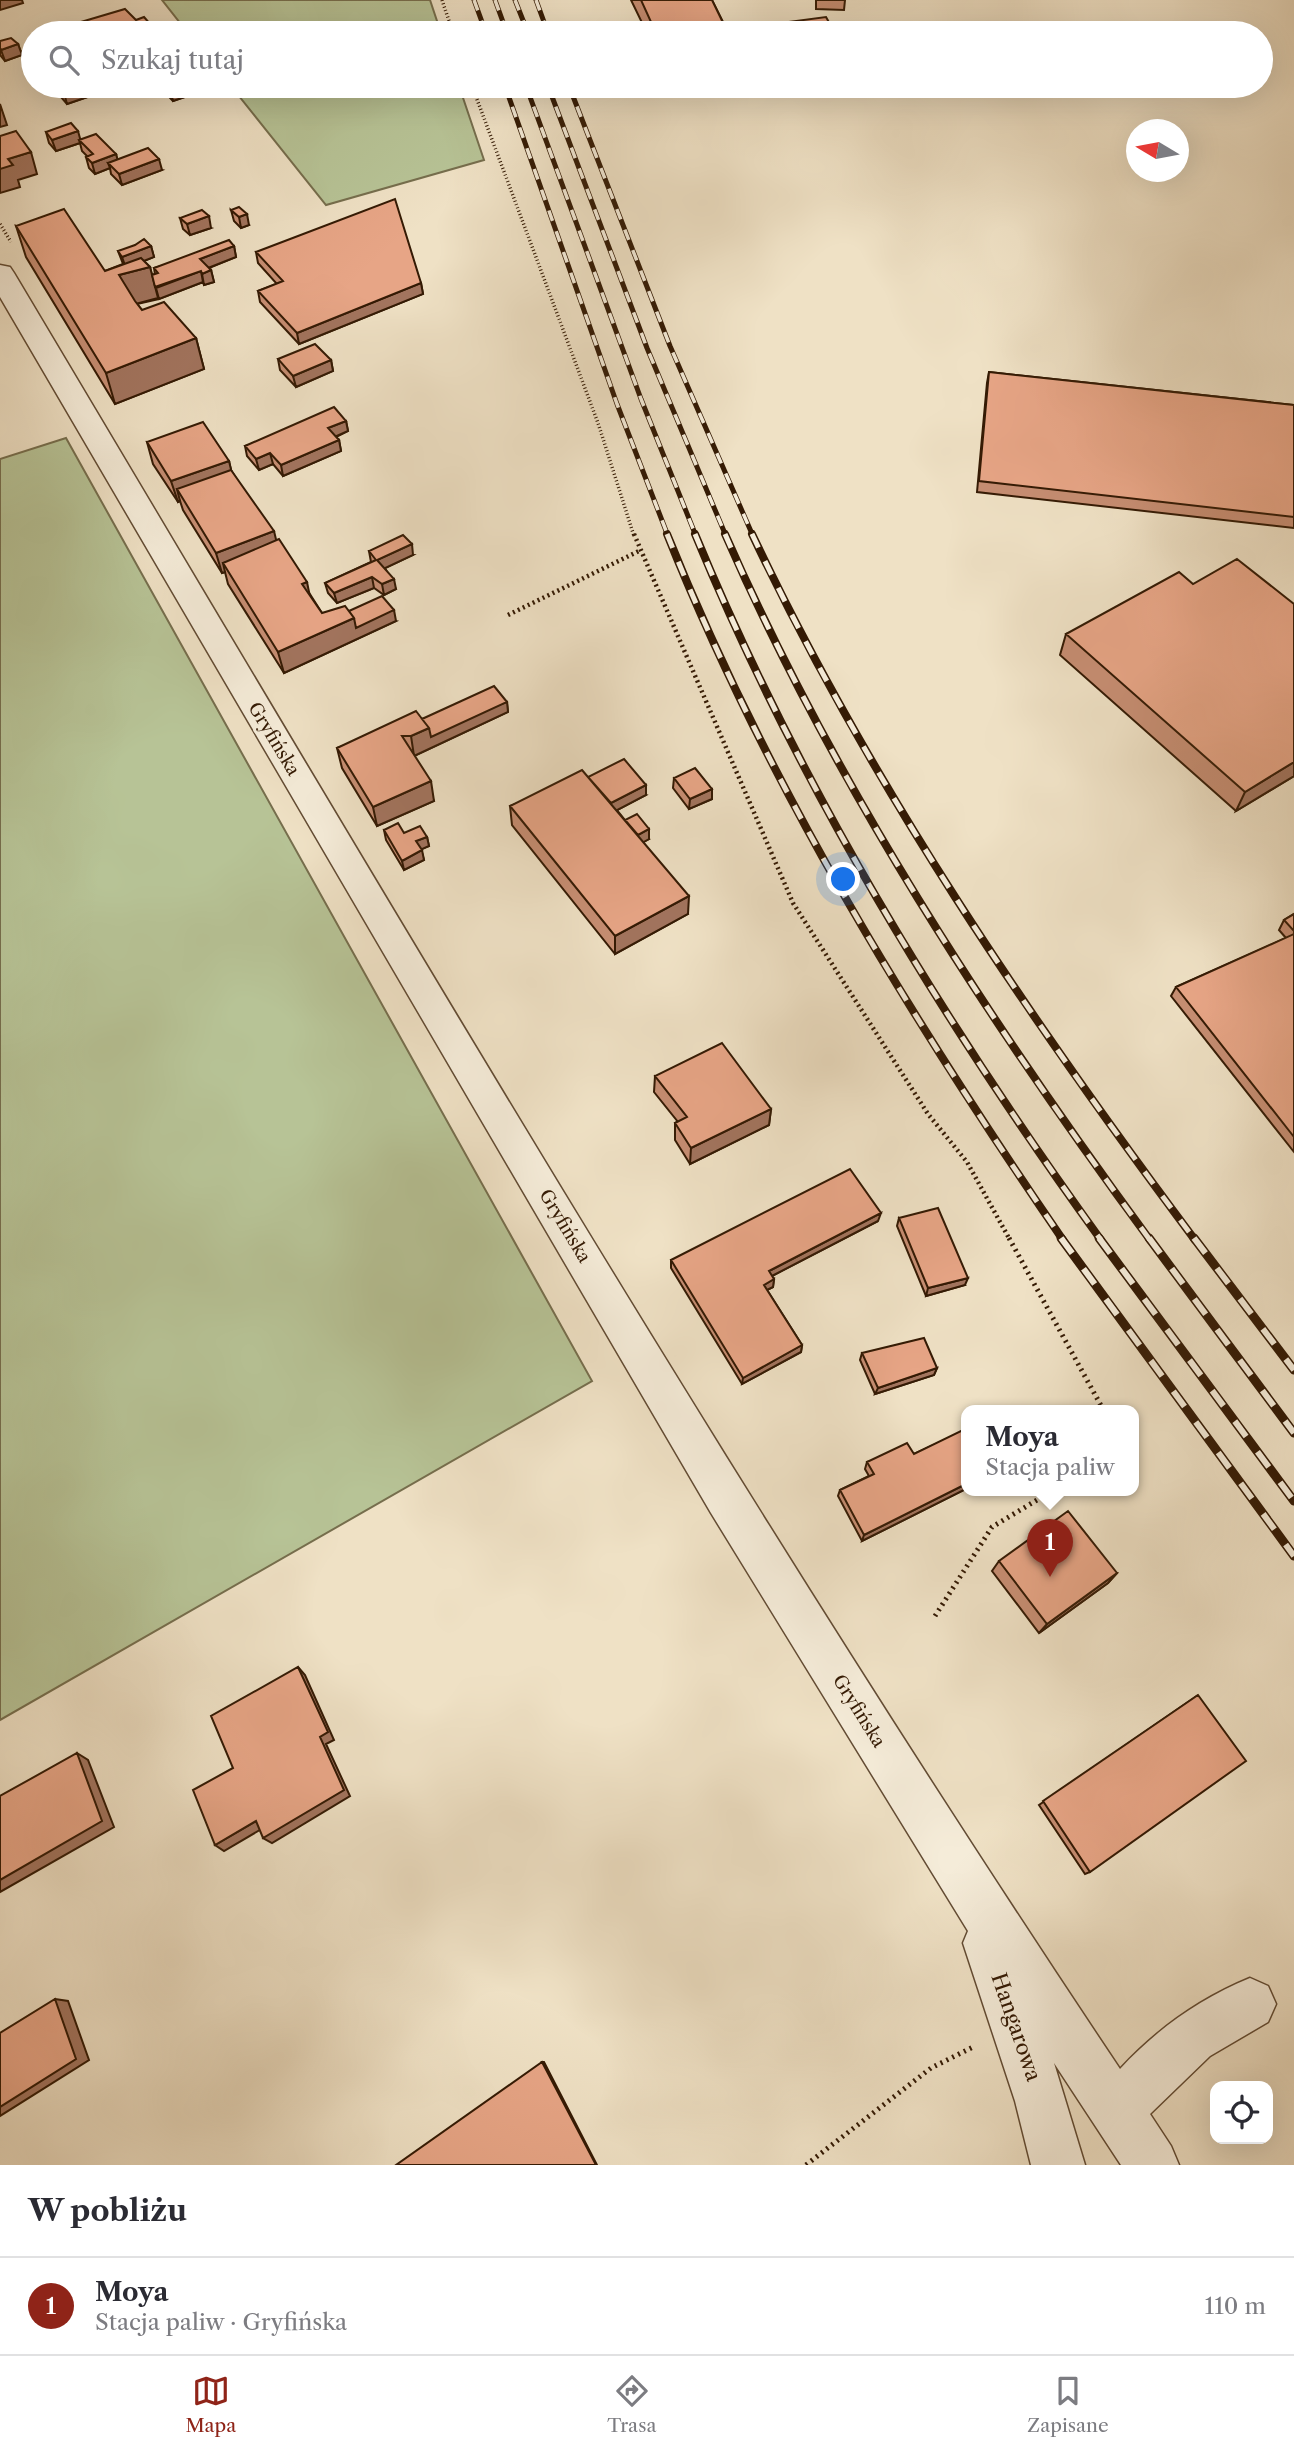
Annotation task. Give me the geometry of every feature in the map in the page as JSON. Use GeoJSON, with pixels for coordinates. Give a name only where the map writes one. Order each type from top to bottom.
{"type":"FeatureCollection","features":[{"type":"Feature","properties":{"kind":"street","name":"Gryfińska"},"geometry":{"type":"LineString","coordinates":[[0,273],[346,861],[727,1498],[971,1891],[1152,2165]]}},
{"type":"Feature","properties":{"kind":"street","name":"Hangarowa"},"geometry":{"type":"LineString","coordinates":[[971,1891],[1058,2165]]}},
{"type":"Feature","properties":{"kind":"street"},"geometry":{"type":"LineString","coordinates":[[1116,2113],[1186,2040],[1210,2023],[1250,2004]]}},
{"type":"Feature","properties":{"kind":"path"},"geometry":{"type":"LineString","coordinates":[[442,0],[449,21]]}},
{"type":"Feature","properties":{"kind":"path"},"geometry":{"type":"LineString","coordinates":[[476,98],[598,423],[639,551],[698,680],[793,903],[928,1114],[967,1162],[1101,1405]]}},
{"type":"Feature","properties":{"kind":"path"},"geometry":{"type":"LineString","coordinates":[[508,615],[639,551]]}},
{"type":"Feature","properties":{"kind":"path"},"geometry":{"type":"LineString","coordinates":[[935,1616],[992,1527],[1044,1496]]}},
{"type":"Feature","properties":{"kind":"path"},"geometry":{"type":"LineString","coordinates":[[806,2165],[931,2068],[1016,2026]]}},
{"type":"Feature","properties":{"kind":"green space"},"geometry":{"type":"Polygon","coordinates":[[[162,0],[430,0],[437,21],[179,21],[162,0]]]}},
{"type":"Feature","properties":{"kind":"green space"},"geometry":{"type":"Polygon","coordinates":[[[241,98],[463,98],[484,160],[326,205],[241,98]]]}},
{"type":"Feature","properties":{"kind":"green space"},"geometry":{"type":"Polygon","coordinates":[[[66,438],[592,1381],[0,1720],[0,459],[66,438]]]}},
{"type":"Feature","properties":{"kind":"building"},"geometry":{"type":"Polygon","coordinates":[[[641,0],[712,0],[722,21],[651,21],[641,0]]]}},
{"type":"Feature","properties":{"kind":"building"},"geometry":{"type":"Polygon","coordinates":[[[125,9],[136,20],[144,17],[148,21],[84,21],[125,9]]]}},
{"type":"Feature","properties":{"kind":"building"},"geometry":{"type":"Polygon","coordinates":[[[826,17],[828,21],[796,21],[826,17]]]}},
{"type":"Feature","properties":{"kind":"building"},"geometry":{"type":"Polygon","coordinates":[[[11,38],[18,44],[1,50],[0,41],[11,38]]]}},
{"type":"Feature","properties":{"kind":"building"},"geometry":{"type":"Polygon","coordinates":[[[71,123],[78,131],[52,140],[46,132],[71,123]]]}},
{"type":"Feature","properties":{"kind":"building"},"geometry":{"type":"Polygon","coordinates":[[[16,131],[31,152],[8,159],[13,165],[0,169],[0,136],[16,131]]]}},
{"type":"Feature","properties":{"kind":"building"},"geometry":{"type":"Polygon","coordinates":[[[96,134],[116,154],[92,163],[86,157],[93,154],[79,140],[96,134]]]}},
{"type":"Feature","properties":{"kind":"building"},"geometry":{"type":"Polygon","coordinates":[[[148,148],[159,159],[119,174],[108,163],[148,148]]]}},
{"type":"Feature","properties":{"kind":"building"},"geometry":{"type":"Polygon","coordinates":[[[395,199],[421,283],[297,333],[258,291],[283,281],[256,252],[395,199]]]}},
{"type":"Feature","properties":{"kind":"building"},"geometry":{"type":"Polygon","coordinates":[[[239,207],[247,214],[239,217],[231,210],[239,207]]]}},
{"type":"Feature","properties":{"kind":"building"},"geometry":{"type":"Polygon","coordinates":[[[64,209],[105,271],[141,258],[150,267],[119,275],[135,301],[142,310],[164,302],[196,338],[106,373],[16,226],[64,209]]]}},
{"type":"Feature","properties":{"kind":"building"},"geometry":{"type":"Polygon","coordinates":[[[202,210],[209,216],[187,224],[180,218],[202,210]]]}},
{"type":"Feature","properties":{"kind":"building"},"geometry":{"type":"Polygon","coordinates":[[[144,239],[151,246],[122,257],[118,251],[135,245],[144,239]]]}},
{"type":"Feature","properties":{"kind":"building"},"geometry":{"type":"Polygon","coordinates":[[[229,240],[234,246],[200,259],[211,270],[155,287],[152,275],[158,273],[154,268],[229,240]]]}},
{"type":"Feature","properties":{"kind":"building"},"geometry":{"type":"Polygon","coordinates":[[[315,344],[331,360],[293,376],[278,359],[315,344]]]}},
{"type":"Feature","properties":{"kind":"building"},"geometry":{"type":"Polygon","coordinates":[[[989,372],[1294,405],[1294,517],[979,481],[989,372]]]}},
{"type":"Feature","properties":{"kind":"building"},"geometry":{"type":"Polygon","coordinates":[[[334,407],[346,421],[328,428],[339,440],[281,465],[270,453],[256,459],[245,446],[334,407]]]}},
{"type":"Feature","properties":{"kind":"building"},"geometry":{"type":"Polygon","coordinates":[[[203,422],[229,461],[171,481],[147,442],[203,422]]]}},
{"type":"Feature","properties":{"kind":"building"},"geometry":{"type":"Polygon","coordinates":[[[231,470],[274,531],[216,553],[177,489],[231,470]]]}},
{"type":"Feature","properties":{"kind":"building"},"geometry":{"type":"Polygon","coordinates":[[[403,535],[412,544],[377,560],[394,579],[382,584],[372,577],[334,593],[325,583],[376,560],[369,551],[403,535]]]}},
{"type":"Feature","properties":{"kind":"building"},"geometry":{"type":"Polygon","coordinates":[[[279,539],[307,582],[302,584],[322,613],[345,606],[354,618],[278,652],[223,563],[279,539]]]}},
{"type":"Feature","properties":{"kind":"building"},"geometry":{"type":"Polygon","coordinates":[[[1237,559],[1294,604],[1294,762],[1245,792],[1066,634],[1179,572],[1193,584],[1237,559]]]}},
{"type":"Feature","properties":{"kind":"building"},"geometry":{"type":"Polygon","coordinates":[[[382,596],[394,610],[356,628],[349,611],[382,596]]]}},
{"type":"Feature","properties":{"kind":"building"},"geometry":{"type":"Polygon","coordinates":[[[494,686],[507,702],[431,737],[429,728],[422,719],[494,686]]]}},
{"type":"Feature","properties":{"kind":"building"},"geometry":{"type":"Polygon","coordinates":[[[416,711],[429,728],[411,736],[402,736],[431,781],[373,807],[337,748],[416,711]]]}},
{"type":"Feature","properties":{"kind":"building"},"geometry":{"type":"Polygon","coordinates":[[[624,759],[646,785],[611,803],[588,777],[624,759]]]}},
{"type":"Feature","properties":{"kind":"building"},"geometry":{"type":"Polygon","coordinates":[[[695,768],[712,789],[690,799],[674,778],[695,768]]]}},
{"type":"Feature","properties":{"kind":"building"},"geometry":{"type":"Polygon","coordinates":[[[582,770],[689,896],[615,936],[510,806],[582,770]]]}},
{"type":"Feature","properties":{"kind":"building"},"geometry":{"type":"Polygon","coordinates":[[[637,814],[649,829],[638,835],[625,820],[637,814]]]}},
{"type":"Feature","properties":{"kind":"building"},"geometry":{"type":"Polygon","coordinates":[[[398,823],[404,833],[420,826],[427,837],[416,841],[422,850],[402,861],[384,830],[398,823]]]}},
{"type":"Feature","properties":{"kind":"building"},"geometry":{"type":"Polygon","coordinates":[[[1294,914],[1294,931],[1284,920],[1294,914]]]}},
{"type":"Feature","properties":{"kind":"building"},"geometry":{"type":"Polygon","coordinates":[[[1294,934],[1294,1137],[1176,987],[1294,934]]]}},
{"type":"Feature","properties":{"kind":"building"},"geometry":{"type":"Polygon","coordinates":[[[722,1043],[771,1109],[691,1148],[675,1123],[687,1117],[655,1076],[722,1043]]]}},
{"type":"Feature","properties":{"kind":"building"},"geometry":{"type":"Polygon","coordinates":[[[850,1169],[881,1213],[769,1271],[774,1279],[764,1285],[802,1345],[743,1378],[671,1260],[850,1169]]]}},
{"type":"Feature","properties":{"kind":"building"},"geometry":{"type":"Polygon","coordinates":[[[938,1208],[968,1278],[928,1288],[899,1218],[938,1208]]]}},
{"type":"Feature","properties":{"kind":"building"},"geometry":{"type":"Polygon","coordinates":[[[924,1338],[937,1368],[878,1388],[862,1353],[924,1338]]]}},
{"type":"Feature","properties":{"kind":"building"},"geometry":{"type":"Polygon","coordinates":[[[961,1431],[961,1486],[864,1535],[840,1490],[874,1474],[867,1462],[907,1443],[914,1454],[961,1431]]]}},
{"type":"Feature","properties":{"kind":"building"},"geometry":{"type":"Polygon","coordinates":[[[1068,1511],[1117,1573],[1047,1624],[999,1561],[1068,1511]]]}},
{"type":"Feature","properties":{"kind":"building"},"geometry":{"type":"Polygon","coordinates":[[[298,1667],[328,1732],[320,1737],[344,1790],[263,1838],[256,1821],[215,1845],[193,1790],[233,1768],[211,1716],[298,1667]]]}},
{"type":"Feature","properties":{"kind":"building"},"geometry":{"type":"Polygon","coordinates":[[[1198,1695],[1246,1761],[1090,1872],[1043,1801],[1198,1695]]]}},
{"type":"Feature","properties":{"kind":"building"},"geometry":{"type":"Polygon","coordinates":[[[77,1753],[102,1821],[0,1880],[0,1796],[77,1753]]]}},
{"type":"Feature","properties":{"kind":"building"},"geometry":{"type":"Polygon","coordinates":[[[55,1999],[76,2059],[0,2107],[0,2033],[55,1999]]]}},
{"type":"Feature","properties":{"kind":"building"},"geometry":{"type":"Polygon","coordinates":[[[542,2062],[596,2165],[396,2165],[542,2062]]]}},
{"type":"Feature","properties":{"kind":"railway"},"geometry":{"type":"LineString","coordinates":[[474,0],[482,21]]}},
{"type":"Feature","properties":{"kind":"railway"},"geometry":{"type":"LineString","coordinates":[[495,0],[503,21]]}},
{"type":"Feature","properties":{"kind":"railway"},"geometry":{"type":"LineString","coordinates":[[515,0],[523,21]]}},
{"type":"Feature","properties":{"kind":"railway"},"geometry":{"type":"LineString","coordinates":[[536,0],[544,21]]}},
{"type":"Feature","properties":{"kind":"railway"},"geometry":{"type":"LineString","coordinates":[[509,98],[617,404],[668,536]]}},
{"type":"Feature","properties":{"kind":"railway"},"geometry":{"type":"LineString","coordinates":[[530,98],[641,399],[696,536]]}},
{"type":"Feature","properties":{"kind":"railway"},"geometry":{"type":"LineString","coordinates":[[553,98],[647,348],[726,536]]}},
{"type":"Feature","properties":{"kind":"railway"},"geometry":{"type":"LineString","coordinates":[[574,98],[670,346],[753,536]]}},
{"type":"Feature","properties":{"kind":"railway"},"geometry":{"type":"LineString","coordinates":[[667,534],[707,628],[796,809],[897,985],[1063,1240]]}},
{"type":"Feature","properties":{"kind":"railway"},"geometry":{"type":"LineString","coordinates":[[695,534],[780,720],[877,899],[985,1072],[1101,1240]]}},
{"type":"Feature","properties":{"kind":"railway"},"geometry":{"type":"LineString","coordinates":[[725,534],[815,719],[918,899],[1031,1072],[1150,1240]]}},
{"type":"Feature","properties":{"kind":"railway"},"geometry":{"type":"LineString","coordinates":[[752,534],[798,628],[848,719],[956,898],[1072,1071],[1195,1240]]}},
{"type":"Feature","properties":{"kind":"railway"},"geometry":{"type":"LineString","coordinates":[[1061,1238],[1294,1556]]}},
{"type":"Feature","properties":{"kind":"railway"},"geometry":{"type":"LineString","coordinates":[[1099,1238],[1294,1501]]}},
{"type":"Feature","properties":{"kind":"railway"},"geometry":{"type":"LineString","coordinates":[[1149,1238],[1294,1433]]}},
{"type":"Feature","properties":{"kind":"railway"},"geometry":{"type":"LineString","coordinates":[[1194,1238],[1294,1370]]}},
{"type":"Feature","properties":{"kind":"place","name":"Moya"},"geometry":{"type":"Point","coordinates":[1050,1577]}}]}
